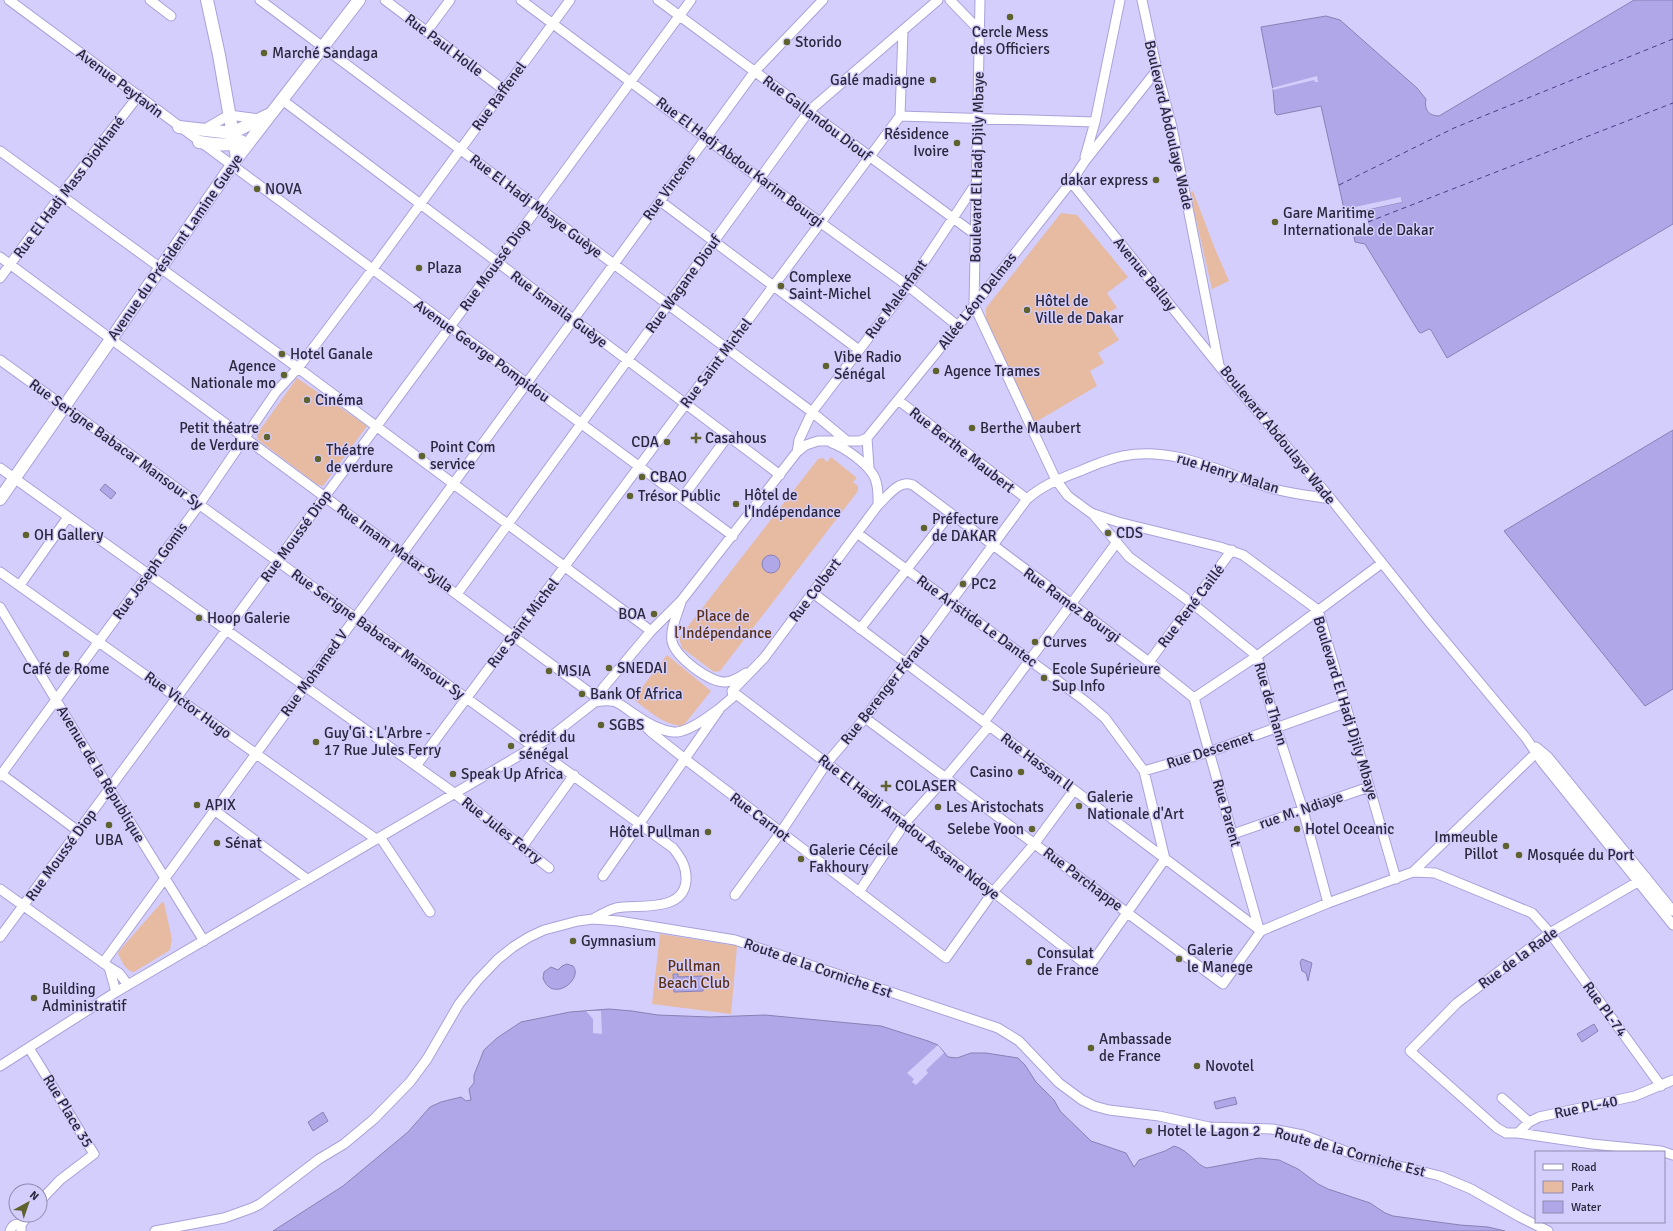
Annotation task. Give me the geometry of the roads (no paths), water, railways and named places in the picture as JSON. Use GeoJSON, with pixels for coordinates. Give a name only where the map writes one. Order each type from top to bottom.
{"type":"FeatureCollection","features":[{"type":"Feature","properties":{"kind":"main road"},"geometry":{"type":"LineString","coordinates":[[207,0],[219,55],[233,139],[234,162]]}},
{"type":"Feature","properties":{"kind":"main road","name":"Avenue du Président Lamine Gueye"},"geometry":{"type":"LineString","coordinates":[[0,499],[160,267],[254,136],[265,117],[359,0]]}},
{"type":"Feature","properties":{"kind":"main road"},"geometry":{"type":"LineString","coordinates":[[199,142],[220,146],[265,117]]}},
{"type":"Feature","properties":{"kind":"main road"},"geometry":{"type":"LineString","coordinates":[[180,127],[205,129],[233,139],[254,136]]}},
{"type":"Feature","properties":{"kind":"street","name":"Avenue Peytavin"},"geometry":{"type":"LineString","coordinates":[[9,0],[199,142],[234,162]]}},
{"type":"Feature","properties":{"kind":"street"},"geometry":{"type":"LineString","coordinates":[[150,0],[170,16]]}},
{"type":"Feature","properties":{"kind":"street","name":"Rue El Hadj Mbaye Guèye"},"geometry":{"type":"LineString","coordinates":[[260,0],[812,412],[847,441]]}},
{"type":"Feature","properties":{"kind":"street","name":"Rue Paul Holle"},"geometry":{"type":"LineString","coordinates":[[385,0],[504,90]]}},
{"type":"Feature","properties":{"kind":"street"},"geometry":{"type":"LineString","coordinates":[[427,31],[450,0]]}},
{"type":"Feature","properties":{"kind":"street","name":"Rue El Hadj Abdou Karim Bourgi"},"geometry":{"type":"LineString","coordinates":[[521,0],[908,286],[958,326]]}},
{"type":"Feature","properties":{"kind":"street","name":"Rue Raffenel"},"geometry":{"type":"LineString","coordinates":[[372,270],[570,0]]}},
{"type":"Feature","properties":{"kind":"street","name":"Rue Gallandou Diouf"},"geometry":{"type":"LineString","coordinates":[[658,0],[976,235]]}},
{"type":"Feature","properties":{"kind":"street","name":"Rue Moussé Diop"},"geometry":{"type":"LineString","coordinates":[[0,937],[691,0]]}},
{"type":"Feature","properties":{"kind":"street","name":"Rue Vincens"},"geometry":{"type":"LineString","coordinates":[[526,383],[755,71],[823,0]]}},
{"type":"Feature","properties":{"kind":"street","name":"Rue Wagane Diouf"},"geometry":{"type":"LineString","coordinates":[[457,594],[809,111],[938,0]]}},
{"type":"Feature","properties":{"kind":"street"},"geometry":{"type":"LineString","coordinates":[[950,0],[979,30]]}},
{"type":"Feature","properties":{"kind":"street","name":"Boulevard El Hadj Djily Mbaye"},"geometry":{"type":"LineString","coordinates":[[980,0],[974,305],[1056,480],[1068,496],[1091,513],[1118,522],[1232,550],[1243,555],[1318,610],[1396,879]]}},
{"type":"Feature","properties":{"kind":"street"},"geometry":{"type":"LineString","coordinates":[[1085,161],[1095,122],[1120,0]]}},
{"type":"Feature","properties":{"kind":"street","name":"Boulevard Abdoulaye Wade"},"geometry":{"type":"LineString","coordinates":[[1142,0],[1157,70],[1172,127],[1220,366],[1331,499],[1642,879],[1673,911]]}},
{"type":"Feature","properties":{"kind":"street"},"geometry":{"type":"LineString","coordinates":[[903,31],[900,116],[1095,122]]}},
{"type":"Feature","properties":{"kind":"street"},"geometry":{"type":"LineString","coordinates":[[1085,161],[1157,70]]}},
{"type":"Feature","properties":{"kind":"street","name":"Rue El Hadj Mass Diokhané"},"geometry":{"type":"LineString","coordinates":[[0,278],[61,195],[139,96]]}},
{"type":"Feature","properties":{"kind":"street","name":"Rue Ismaila Guèye"},"geometry":{"type":"LineString","coordinates":[[281,99],[780,475]]}},
{"type":"Feature","properties":{"kind":"street"},"geometry":{"type":"LineString","coordinates":[[205,129],[229,115],[265,117]]}},
{"type":"Feature","properties":{"kind":"street","name":"Rue Saint Michel"},"geometry":{"type":"LineString","coordinates":[[416,766],[900,116]]}},
{"type":"Feature","properties":{"kind":"street"},"geometry":{"type":"LineString","coordinates":[[0,151],[298,368],[652,631]]}},
{"type":"Feature","properties":{"kind":"street","name":"Allée Léon Delmas"},"geometry":{"type":"LineString","coordinates":[[867,438],[958,326],[1071,182],[1085,161]]}},
{"type":"Feature","properties":{"kind":"street","name":"Avenue George Pompidou"},"geometry":{"type":"LineString","coordinates":[[234,162],[372,270],[733,536]]}},
{"type":"Feature","properties":{"kind":"street","name":"Rue Malenfant"},"geometry":{"type":"LineString","coordinates":[[797,452],[799,440],[812,412],[908,286],[976,182]]}},
{"type":"Feature","properties":{"kind":"street","name":"Avenue Ballay"},"geometry":{"type":"LineString","coordinates":[[1071,182],[1220,366]]}},
{"type":"Feature","properties":{"kind":"street"},"geometry":{"type":"LineString","coordinates":[[660,201],[858,350]]}},
{"type":"Feature","properties":{"kind":"street","name":"Rue Imam Matar Sylla"},"geometry":{"type":"LineString","coordinates":[[0,257],[402,553],[596,700]]}},
{"type":"Feature","properties":{"kind":"street","name":"Rue Joseph Gomis"},"geometry":{"type":"LineString","coordinates":[[0,774],[199,505],[276,392],[298,368],[372,270]]}},
{"type":"Feature","properties":{"kind":"street","name":"Rue Serigne Babacar Mansour Sy"},"geometry":{"type":"LineString","coordinates":[[0,360],[673,848],[685,868],[686,876],[682,892],[677,898],[663,905],[616,908],[593,918]]}},
{"type":"Feature","properties":{"kind":"street","name":"Rue Mohamed V"},"geometry":{"type":"LineString","coordinates":[[106,965],[165,877],[526,383]]}},
{"type":"Feature","properties":{"kind":"street","name":"Rue Berthe Maubert"},"geometry":{"type":"LineString","coordinates":[[898,400],[1027,499]]}},
{"type":"Feature","properties":{"kind":"street"},"geometry":{"type":"LineString","coordinates":[[682,498],[728,436]]}},
{"type":"Feature","properties":{"kind":"street"},"geometry":{"type":"LineString","coordinates":[[0,1066],[116,992],[549,738],[596,700],[603,688],[652,631],[681,601],[797,452],[810,443],[860,440],[867,438],[869,468]]}},
{"type":"Feature","properties":{"kind":"street"},"geometry":{"type":"LineString","coordinates":[[826,442],[844,448],[869,468],[877,483],[879,492],[878,505]]}},
{"type":"Feature","properties":{"kind":"street","name":"rue Henry Malan"},"geometry":{"type":"LineString","coordinates":[[1039,488],[1105,461],[1124,456],[1147,454],[1171,455],[1276,489],[1331,499]]}},
{"type":"Feature","properties":{"kind":"street","name":"Rue Jules Ferry"},"geometry":{"type":"LineString","coordinates":[[0,468],[454,793],[549,868]]}},
{"type":"Feature","properties":{"kind":"street","name":"Rue Colbert"},"geometry":{"type":"LineString","coordinates":[[719,710],[733,697],[732,691],[764,658],[878,505],[899,485],[905,483],[913,486],[950,514]]}},
{"type":"Feature","properties":{"kind":"street","name":"Rue Berenger Féraud"},"geometry":{"type":"LineString","coordinates":[[735,895],[781,832],[826,764],[865,718],[1027,499],[1039,488]]}},
{"type":"Feature","properties":{"kind":"street","name":"Rue de Thann"},"geometry":{"type":"LineString","coordinates":[[1091,513],[1129,557],[1193,604],[1257,656],[1276,727],[1303,810],[1328,903]]}},
{"type":"Feature","properties":{"kind":"street"},"geometry":{"type":"LineString","coordinates":[[860,629],[950,514]]}},
{"type":"Feature","properties":{"kind":"street","name":"Rue Ramez Bourgi"},"geometry":{"type":"LineString","coordinates":[[950,514],[1149,662],[1194,698]]}},
{"type":"Feature","properties":{"kind":"street"},"geometry":{"type":"LineString","coordinates":[[20,585],[68,517]]}},
{"type":"Feature","properties":{"kind":"street","name":"Rue Aristide Le Dantec"},"geometry":{"type":"LineString","coordinates":[[858,533],[1030,660],[1105,718],[1144,771],[1165,859]]}},
{"type":"Feature","properties":{"kind":"street"},"geometry":{"type":"LineString","coordinates":[[859,892],[905,823],[946,777],[986,724],[1030,660],[1117,542]]}},
{"type":"Feature","properties":{"kind":"street","name":"Rue René Caillé"},"geometry":{"type":"LineString","coordinates":[[1149,662],[1232,550]]}},
{"type":"Feature","properties":{"kind":"street"},"geometry":{"type":"LineString","coordinates":[[1194,698],[1257,656],[1382,563]]}},
{"type":"Feature","properties":{"kind":"street","name":"Rue Victor Hugo"},"geometry":{"type":"LineString","coordinates":[[0,572],[378,838]]}},
{"type":"Feature","properties":{"kind":"street","name":"Rue Hassan ll"},"geometry":{"type":"LineString","coordinates":[[813,593],[1260,930]]}},
{"type":"Feature","properties":{"kind":"street"},"geometry":{"type":"LineString","coordinates":[[681,601],[672,633],[672,641],[675,648],[683,658],[705,675],[718,681],[726,682],[734,680],[764,658]]}},
{"type":"Feature","properties":{"kind":"street","name":"Avenue de la République"},"geometry":{"type":"LineString","coordinates":[[0,607],[109,788],[204,940]]}},
{"type":"Feature","properties":{"kind":"street","name":"Rue El Hadji Amadou Assane Ndoye"},"geometry":{"type":"LineString","coordinates":[[732,691],[905,823],[1085,964],[1091,964],[1127,912]]}},
{"type":"Feature","properties":{"kind":"street","name":"Rue Parent"},"geometry":{"type":"LineString","coordinates":[[1194,698],[1260,930]]}},
{"type":"Feature","properties":{"kind":"street"},"geometry":{"type":"LineString","coordinates":[[596,700],[607,700],[618,703],[657,728],[674,733],[688,728],[719,710]]}},
{"type":"Feature","properties":{"kind":"street","name":"Rue Descemet"},"geometry":{"type":"LineString","coordinates":[[1144,771],[1209,752],[1345,703]]}},
{"type":"Feature","properties":{"kind":"street"},"geometry":{"type":"LineString","coordinates":[[603,876],[719,710]]}},
{"type":"Feature","properties":{"kind":"street","name":"Rue Carnot"},"geometry":{"type":"LineString","coordinates":[[635,715],[651,732],[685,759],[946,958],[993,892]]}},
{"type":"Feature","properties":{"kind":"street","name":"Rue Parchappe"},"geometry":{"type":"LineString","coordinates":[[865,718],[1223,984],[1260,930]]}},
{"type":"Feature","properties":{"kind":"street"},"geometry":{"type":"LineString","coordinates":[[1260,930],[1413,872],[1538,751]]}},
{"type":"Feature","properties":{"kind":"street"},"geometry":{"type":"LineString","coordinates":[[0,774],[78,831]]}},
{"type":"Feature","properties":{"kind":"street"},"geometry":{"type":"LineString","coordinates":[[522,847],[574,775]]}},
{"type":"Feature","properties":{"kind":"street","name":"rue M. Ndiaye"},"geometry":{"type":"LineString","coordinates":[[1233,834],[1369,787]]}},
{"type":"Feature","properties":{"kind":"street"},"geometry":{"type":"LineString","coordinates":[[993,892],[1035,843],[1074,790]]}},
{"type":"Feature","properties":{"kind":"street"},"geometry":{"type":"LineString","coordinates":[[214,810],[307,880]]}},
{"type":"Feature","properties":{"kind":"street"},"geometry":{"type":"LineString","coordinates":[[378,838],[430,912]]}},
{"type":"Feature","properties":{"kind":"street"},"geometry":{"type":"LineString","coordinates":[[1127,912],[1165,859]]}},
{"type":"Feature","properties":{"kind":"street","name":"Rue PL-74"},"geometry":{"type":"LineString","coordinates":[[1413,872],[1435,873],[1532,913],[1550,933],[1661,1086]]}},
{"type":"Feature","properties":{"kind":"street","name":"Boulevard Abdoulaye Wade"},"geometry":{"type":"LineString","coordinates":[[1642,879],[1673,925]]}},
{"type":"Feature","properties":{"kind":"street","name":"Rue de la Rade"},"geometry":{"type":"LineString","coordinates":[[1518,1133],[1502,1132],[1410,1051],[1458,1003],[1550,933],[1642,879]]}},
{"type":"Feature","properties":{"kind":"street"},"geometry":{"type":"LineString","coordinates":[[0,889],[119,973],[128,985]]}},
{"type":"Feature","properties":{"kind":"street","name":"Route de la Corniche Est"},"geometry":{"type":"LineString","coordinates":[[155,1231],[224,1218],[260,1204],[319,1159],[349,1140],[374,1119],[410,1082],[427,1059],[459,1004],[477,981],[498,959],[513,947],[544,930],[593,918],[715,936],[749,944],[998,1028],[1019,1041],[1059,1083],[1082,1100],[1094,1106],[1116,1111],[1159,1116],[1209,1127],[1272,1129],[1303,1135],[1358,1156],[1440,1176],[1471,1189],[1548,1231]]}},
{"type":"Feature","properties":{"kind":"street"},"geometry":{"type":"LineString","coordinates":[[106,965],[116,992]]}},
{"type":"Feature","properties":{"kind":"street","name":"Rue Place 35"},"geometry":{"type":"LineString","coordinates":[[29,1048],[94,1154],[60,1180],[48,1193]]}},
{"type":"Feature","properties":{"kind":"street","name":"Rue PL-40"},"geometry":{"type":"LineString","coordinates":[[1518,1133],[1529,1122],[1539,1117],[1634,1096],[1673,1080]]}},
{"type":"Feature","properties":{"kind":"street"},"geometry":{"type":"LineString","coordinates":[[1502,1098],[1529,1122]]}},
{"type":"Feature","properties":{"kind":"street"},"geometry":{"type":"LineString","coordinates":[[1518,1133],[1592,1144],[1661,1151]]}},
{"type":"Feature","properties":{"kind":"street"},"geometry":{"type":"LineString","coordinates":[[10,1231],[13,1225],[16,1224],[21,1228]]}},
{"type":"Feature","properties":{"kind":"water"},"geometry":{"type":"Polygon","coordinates":[[[1634,0],[1673,0],[1673,224],[1447,358],[1431,330],[1429,329],[1421,333],[1419,332],[1365,244],[1355,242],[1354,237],[1371,232],[1365,210],[1402,202],[1401,198],[1344,209],[1321,106],[1277,115],[1275,113],[1273,90],[1261,27],[1326,16],[1340,20],[1417,88],[1426,99],[1426,109],[1432,115],[1439,116],[1634,0]]]}},
{"type":"Feature","properties":{"kind":"water"},"geometry":{"type":"Polygon","coordinates":[[[1673,430],[1673,689],[1645,706],[1504,531],[1673,430]]]}},
{"type":"Feature","properties":{"kind":"water"},"geometry":{"type":"Polygon","coordinates":[[[105,484],[116,493],[111,499],[100,490],[105,484]]]}},
{"type":"Feature","properties":{"kind":"water"},"geometry":{"type":"Polygon","coordinates":[[[771,555],[777,558],[780,564],[777,570],[771,573],[765,570],[762,564],[765,558],[771,555]]]}},
{"type":"Feature","properties":{"kind":"water"},"geometry":{"type":"Polygon","coordinates":[[[1302,959],[1312,963],[1308,981],[1306,973],[1302,971],[1300,962],[1302,959]]]}},
{"type":"Feature","properties":{"kind":"water"},"geometry":{"type":"Polygon","coordinates":[[[567,964],[573,966],[575,971],[571,982],[566,987],[559,989],[553,989],[547,985],[543,978],[544,972],[551,967],[558,970],[567,964]]]}},
{"type":"Feature","properties":{"kind":"water"},"geometry":{"type":"Polygon","coordinates":[[[673,974],[678,974],[678,977],[703,976],[703,991],[674,992],[673,974]]]}},
{"type":"Feature","properties":{"kind":"water"},"geometry":{"type":"Polygon","coordinates":[[[609,1009],[658,1015],[710,1017],[765,1015],[881,1026],[938,1045],[948,1057],[957,1058],[971,1053],[986,1053],[1018,1058],[1025,1065],[1036,1082],[1054,1100],[1060,1111],[1091,1141],[1126,1153],[1134,1167],[1139,1160],[1165,1151],[1174,1146],[1184,1151],[1203,1167],[1207,1168],[1259,1158],[1279,1160],[1298,1169],[1318,1184],[1328,1189],[1370,1203],[1385,1213],[1393,1216],[1460,1225],[1488,1227],[1505,1231],[273,1231],[343,1186],[408,1132],[430,1107],[441,1102],[461,1097],[466,1101],[471,1100],[469,1089],[474,1083],[474,1075],[484,1050],[497,1038],[521,1022],[570,1012],[609,1009]]]}},
{"type":"Feature","properties":{"kind":"water"},"geometry":{"type":"Polygon","coordinates":[[[1594,1024],[1598,1031],[1582,1042],[1577,1034],[1594,1024]]]}},
{"type":"Feature","properties":{"kind":"water"},"geometry":{"type":"Polygon","coordinates":[[[1235,1097],[1237,1104],[1216,1109],[1214,1102],[1235,1097]]]}},
{"type":"Feature","properties":{"kind":"water"},"geometry":{"type":"Polygon","coordinates":[[[323,1112],[328,1121],[313,1131],[308,1122],[323,1112]]]}},
{"type":"Feature","properties":{"kind":"place","name":"Cercle Mess des Officiers"},"geometry":{"type":"Point","coordinates":[1010,17]}},
{"type":"Feature","properties":{"kind":"place","name":"Storido"},"geometry":{"type":"Point","coordinates":[787,42]}},
{"type":"Feature","properties":{"kind":"place","name":"Marché Sandaga"},"geometry":{"type":"Point","coordinates":[264,53]}},
{"type":"Feature","properties":{"kind":"place","name":"Galé madiagne"},"geometry":{"type":"Point","coordinates":[933,80]}},
{"type":"Feature","properties":{"kind":"place","name":"Résidence Ivoire"},"geometry":{"type":"Point","coordinates":[957,143]}},
{"type":"Feature","properties":{"kind":"place","name":"dakar express"},"geometry":{"type":"Point","coordinates":[1156,180]}},
{"type":"Feature","properties":{"kind":"place","name":"NOVA"},"geometry":{"type":"Point","coordinates":[257,189]}},
{"type":"Feature","properties":{"kind":"place","name":"Gare Maritime Internationale de Dakar"},"geometry":{"type":"Point","coordinates":[1275,222]}},
{"type":"Feature","properties":{"kind":"place","name":"Plaza"},"geometry":{"type":"Point","coordinates":[419,268]}},
{"type":"Feature","properties":{"kind":"place","name":"Complexe Saint-Michel"},"geometry":{"type":"Point","coordinates":[781,286]}},
{"type":"Feature","properties":{"kind":"place","name":"Hôtel de Ville de Dakar"},"geometry":{"type":"Point","coordinates":[1027,310]}},
{"type":"Feature","properties":{"kind":"place","name":"Hotel Ganale"},"geometry":{"type":"Point","coordinates":[282,354]}},
{"type":"Feature","properties":{"kind":"place","name":"Vibe Radio Sénégal"},"geometry":{"type":"Point","coordinates":[826,366]}},
{"type":"Feature","properties":{"kind":"place","name":"Agence Trames"},"geometry":{"type":"Point","coordinates":[936,371]}},
{"type":"Feature","properties":{"kind":"place","name":"Agence Nationale mo"},"geometry":{"type":"Point","coordinates":[284,375]}},
{"type":"Feature","properties":{"kind":"place","name":"Cinéma"},"geometry":{"type":"Point","coordinates":[307,400]}},
{"type":"Feature","properties":{"kind":"place","name":"Berthe Maubert"},"geometry":{"type":"Point","coordinates":[972,428]}},
{"type":"Feature","properties":{"kind":"place","name":"Petit théatre de Verdure"},"geometry":{"type":"Point","coordinates":[267,437]}},
{"type":"Feature","properties":{"kind":"place","name":"Casahous"},"geometry":{"type":"Point","coordinates":[696,438]}},
{"type":"Feature","properties":{"kind":"place","name":"CDA"},"geometry":{"type":"Point","coordinates":[667,442]}},
{"type":"Feature","properties":{"kind":"place","name":"Point Com service"},"geometry":{"type":"Point","coordinates":[422,456]}},
{"type":"Feature","properties":{"kind":"place","name":"Théatre de verdure"},"geometry":{"type":"Point","coordinates":[318,459]}},
{"type":"Feature","properties":{"kind":"place","name":"CBAO"},"geometry":{"type":"Point","coordinates":[642,477]}},
{"type":"Feature","properties":{"kind":"place","name":"Trésor Public"},"geometry":{"type":"Point","coordinates":[630,496]}},
{"type":"Feature","properties":{"kind":"place","name":"Hôtel de l'Indépendance"},"geometry":{"type":"Point","coordinates":[736,504]}},
{"type":"Feature","properties":{"kind":"place","name":"Préfecture de DAKAR"},"geometry":{"type":"Point","coordinates":[924,528]}},
{"type":"Feature","properties":{"kind":"place","name":"CDS"},"geometry":{"type":"Point","coordinates":[1108,533]}},
{"type":"Feature","properties":{"kind":"place","name":"OH Gallery"},"geometry":{"type":"Point","coordinates":[26,535]}},
{"type":"Feature","properties":{"kind":"place","name":"PC2"},"geometry":{"type":"Point","coordinates":[963,584]}},
{"type":"Feature","properties":{"kind":"place","name":"BOA"},"geometry":{"type":"Point","coordinates":[654,614]}},
{"type":"Feature","properties":{"kind":"place","name":"Hoop Galerie"},"geometry":{"type":"Point","coordinates":[199,618]}},
{"type":"Feature","properties":{"kind":"place","name":"Curves"},"geometry":{"type":"Point","coordinates":[1035,642]}},
{"type":"Feature","properties":{"kind":"place","name":"Café de Rome"},"geometry":{"type":"Point","coordinates":[66,654]}},
{"type":"Feature","properties":{"kind":"place","name":"SNEDAI"},"geometry":{"type":"Point","coordinates":[609,668]}},
{"type":"Feature","properties":{"kind":"place","name":"MSIA"},"geometry":{"type":"Point","coordinates":[549,671]}},
{"type":"Feature","properties":{"kind":"place","name":"Ecole Supérieure Sup Info"},"geometry":{"type":"Point","coordinates":[1044,678]}},
{"type":"Feature","properties":{"kind":"place","name":"Bank Of Africa"},"geometry":{"type":"Point","coordinates":[582,694]}},
{"type":"Feature","properties":{"kind":"place","name":"SGBS"},"geometry":{"type":"Point","coordinates":[601,725]}},
{"type":"Feature","properties":{"kind":"place","name":"Guy'Gi : L'Arbre - 17 Rue Jules Ferry"},"geometry":{"type":"Point","coordinates":[316,742]}},
{"type":"Feature","properties":{"kind":"place","name":"crédit du sénégal"},"geometry":{"type":"Point","coordinates":[511,746]}},
{"type":"Feature","properties":{"kind":"place","name":"Casino"},"geometry":{"type":"Point","coordinates":[1021,772]}},
{"type":"Feature","properties":{"kind":"place","name":"Speak Up Africa"},"geometry":{"type":"Point","coordinates":[453,774]}},
{"type":"Feature","properties":{"kind":"place","name":"COLASER"},"geometry":{"type":"Point","coordinates":[886,786]}},
{"type":"Feature","properties":{"kind":"place","name":"APIX"},"geometry":{"type":"Point","coordinates":[197,805]}},
{"type":"Feature","properties":{"kind":"place","name":"Galerie Nationale d'Art"},"geometry":{"type":"Point","coordinates":[1079,806]}},
{"type":"Feature","properties":{"kind":"place","name":"Les Aristochats"},"geometry":{"type":"Point","coordinates":[938,807]}},
{"type":"Feature","properties":{"kind":"place","name":"UBA"},"geometry":{"type":"Point","coordinates":[109,825]}},
{"type":"Feature","properties":{"kind":"place","name":"Selebe Yoon"},"geometry":{"type":"Point","coordinates":[1032,829]}},
{"type":"Feature","properties":{"kind":"place","name":"Hotel Oceanic"},"geometry":{"type":"Point","coordinates":[1297,829]}},
{"type":"Feature","properties":{"kind":"place","name":"Hôtel Pullman"},"geometry":{"type":"Point","coordinates":[708,832]}},
{"type":"Feature","properties":{"kind":"place","name":"Sénat"},"geometry":{"type":"Point","coordinates":[217,843]}},
{"type":"Feature","properties":{"kind":"place","name":"Immeuble Pillot"},"geometry":{"type":"Point","coordinates":[1506,846]}},
{"type":"Feature","properties":{"kind":"place","name":"Mosquée du Port"},"geometry":{"type":"Point","coordinates":[1519,855]}},
{"type":"Feature","properties":{"kind":"place","name":"Galerie Cécile Fakhoury"},"geometry":{"type":"Point","coordinates":[801,859]}},
{"type":"Feature","properties":{"kind":"place","name":"Gymnasium"},"geometry":{"type":"Point","coordinates":[573,941]}},
{"type":"Feature","properties":{"kind":"place","name":"Galerie le Manege"},"geometry":{"type":"Point","coordinates":[1179,959]}},
{"type":"Feature","properties":{"kind":"place","name":"Consulat de France"},"geometry":{"type":"Point","coordinates":[1029,962]}},
{"type":"Feature","properties":{"kind":"place","name":"Building Administratif"},"geometry":{"type":"Point","coordinates":[34,998]}},
{"type":"Feature","properties":{"kind":"place","name":"Ambassade de France"},"geometry":{"type":"Point","coordinates":[1091,1048]}},
{"type":"Feature","properties":{"kind":"place","name":"Novotel"},"geometry":{"type":"Point","coordinates":[1197,1066]}},
{"type":"Feature","properties":{"kind":"place","name":"Hotel le Lagon 2"},"geometry":{"type":"Point","coordinates":[1149,1131]}},
{"type":"Feature","properties":{"kind":"park label","name":"Place de l’Indépendance"},"geometry":{"type":"Point","coordinates":[723,624]}},
{"type":"Feature","properties":{"kind":"park label","name":"Pullman Beach Club"},"geometry":{"type":"Point","coordinates":[694,974]}}]}
